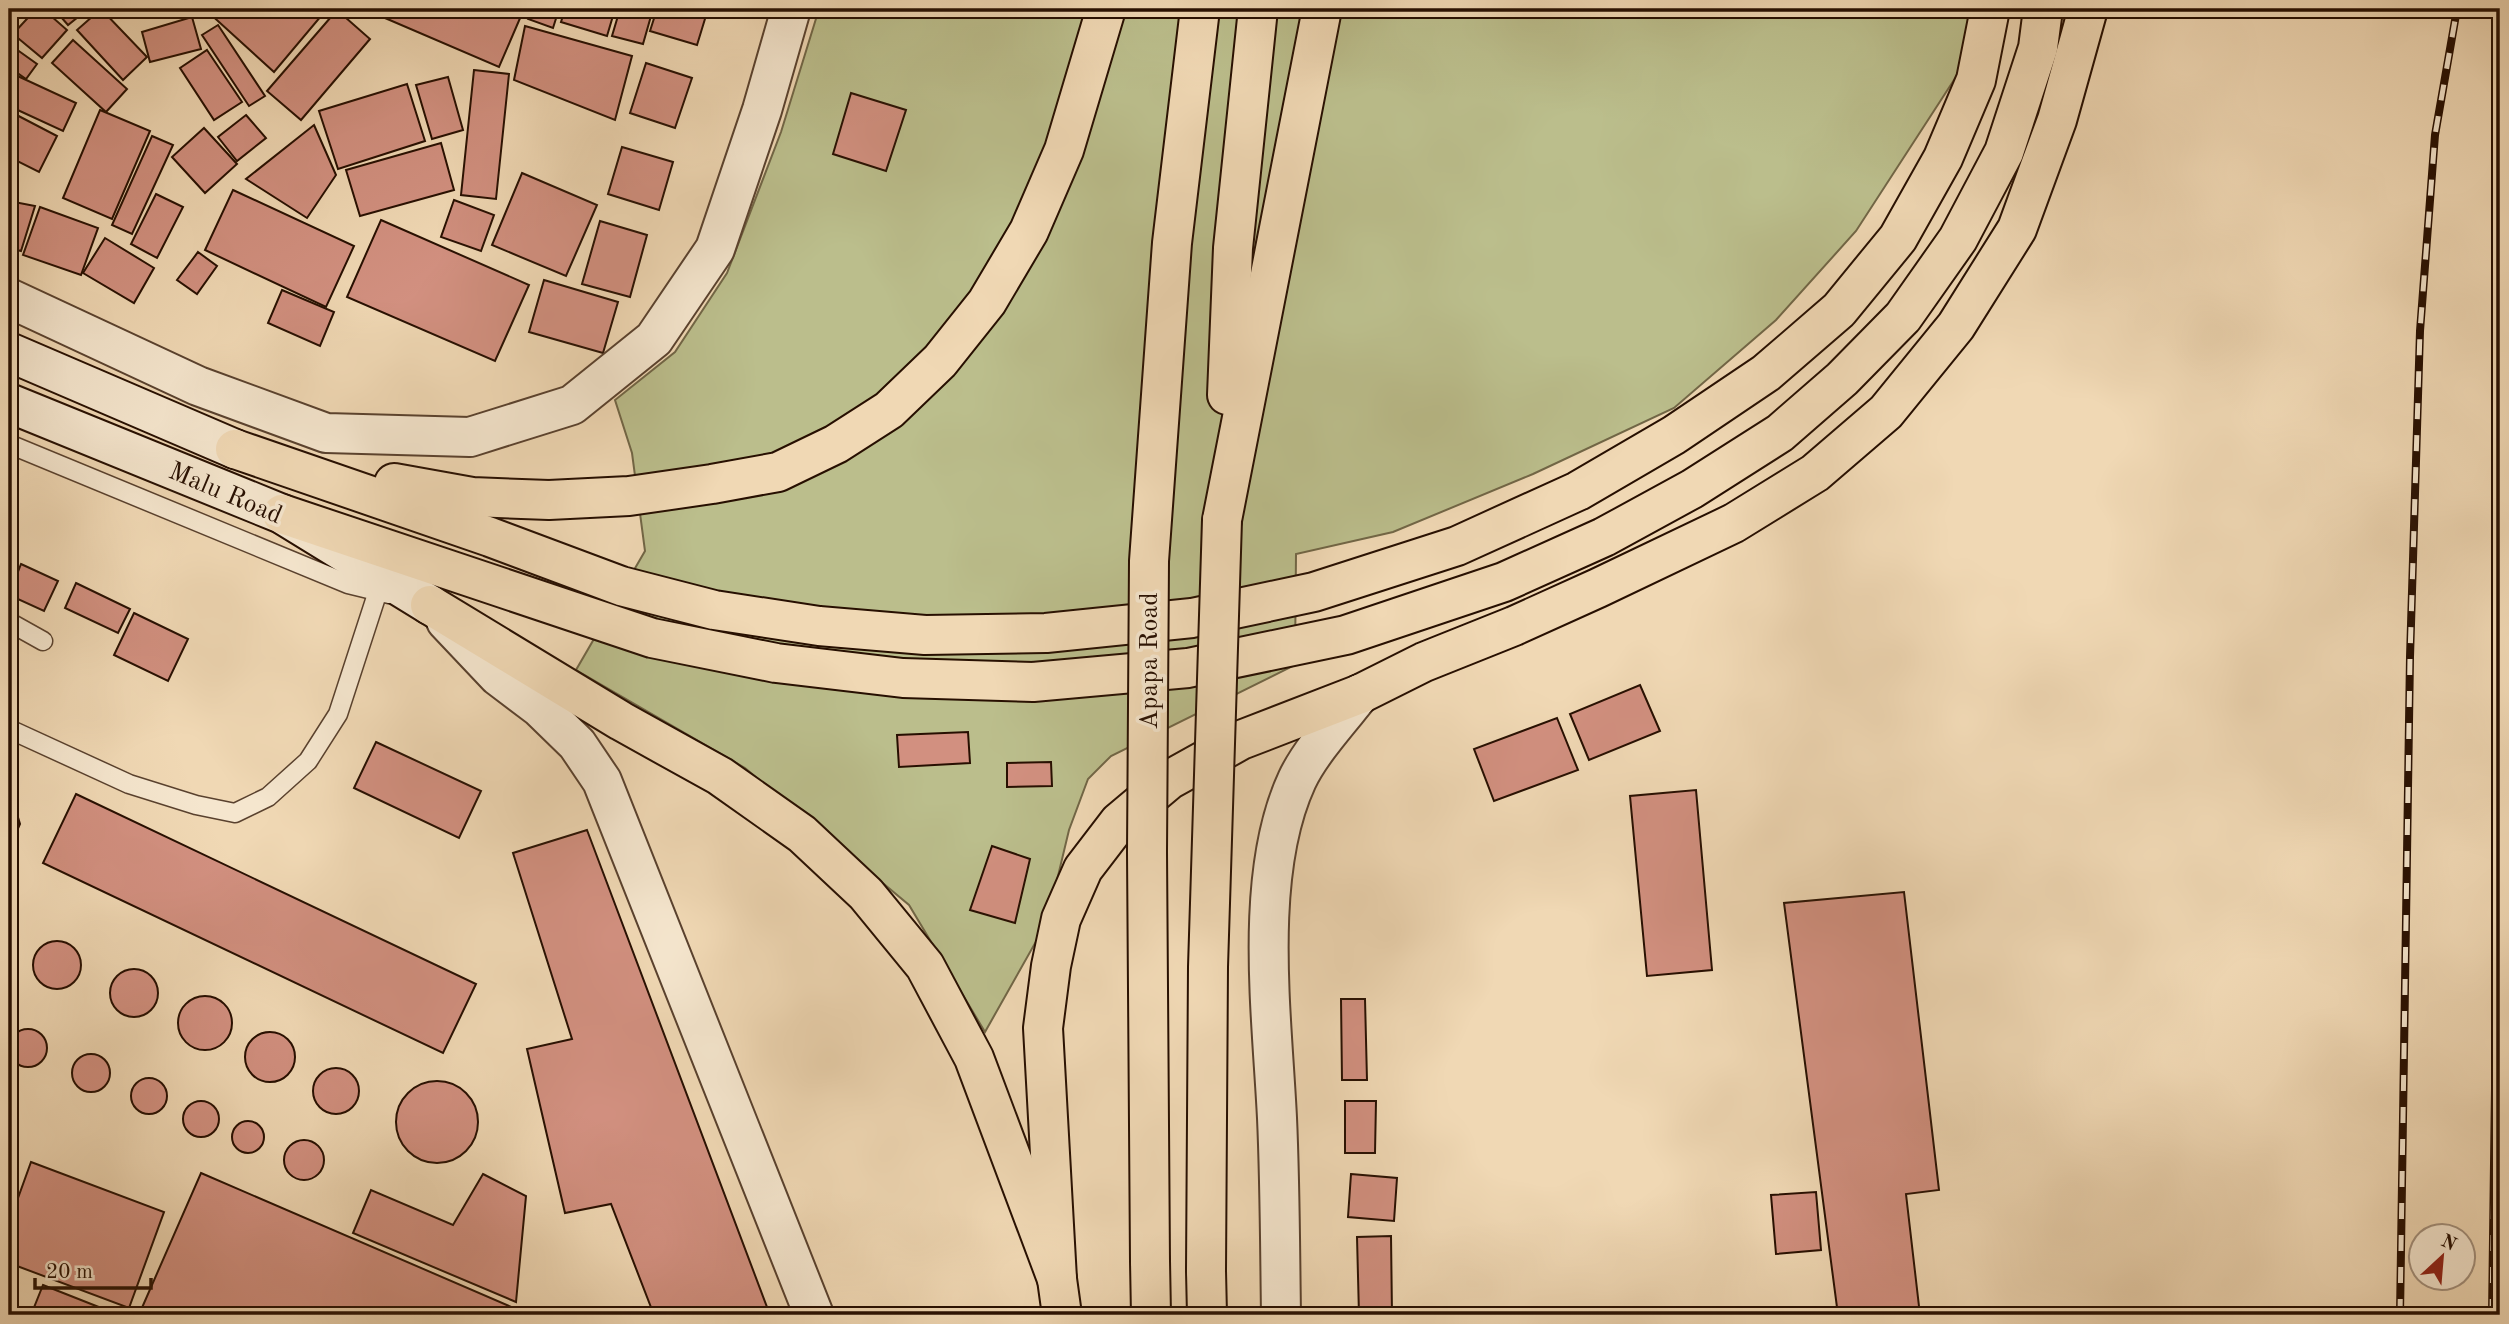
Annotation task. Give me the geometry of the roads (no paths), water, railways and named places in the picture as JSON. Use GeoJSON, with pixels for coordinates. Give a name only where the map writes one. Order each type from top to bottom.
{"type":"FeatureCollection","features":[{"type":"Feature","properties":{"kind":"main road"},"geometry":{"type":"LineString","coordinates":[[235,449],[414,488],[472,497],[549,500],[629,496],[778,472],[836,444],[889,410],[940,361],[987,302],[1029,231],[1064,150],[1106,9]]}},
{"type":"Feature","properties":{"kind":"main road","name":"Apapa Road"},"geometry":{"type":"LineString","coordinates":[[1151,1315],[1147,852],[1149,561],[1172,243],[1200,9]]}},
{"type":"Feature","properties":{"kind":"main road"},"geometry":{"type":"LineString","coordinates":[[1207,1315],[1208,967],[1222,520],[1233,248],[1258,9]]}},
{"type":"Feature","properties":{"kind":"main road"},"geometry":{"type":"LineString","coordinates":[[1222,520],[1322,9]]}},
{"type":"Feature","properties":{"kind":"main road"},"geometry":{"type":"LineString","coordinates":[[235,449],[490,537],[621,586],[714,610],[819,626],[925,635],[1046,633],[1192,618],[1314,592],[1457,546],[1578,491],[1674,435],[1776,364],[1839,310],[1898,239],[1943,159],[1976,80],[1990,9]]}},
{"type":"Feature","properties":{"kind":"main road"},"geometry":{"type":"LineString","coordinates":[[282,514],[652,638],[776,663],[903,678],[1033,682],[1188,668],[1346,635],[1504,582],[1604,537],[1692,489],[1780,433],[1842,379],[1903,317],[1958,239],[2004,152],[2038,48],[2043,9]]}},
{"type":"Feature","properties":{"kind":"main road"},"geometry":{"type":"LineString","coordinates":[[1059,1297],[1043,1028],[1060,919],[1083,869],[1119,822],[1169,780],[1241,740],[1360,694],[1424,662],[1514,626],[1734,523],[1815,473],[1886,412],[1956,326],[2017,229],[2057,120],[2088,9]]}},
{"type":"Feature","properties":{"kind":"main road"},"geometry":{"type":"LineString","coordinates":[[430,605],[621,721],[720,776],[802,834],[866,894],[925,966],[974,1058],[1059,1297]]}},
{"type":"Feature","properties":{"kind":"street"},"geometry":{"type":"LineString","coordinates":[[9,298],[198,386],[326,433],[470,437],[572,405],[654,338],[715,249],[762,110],[791,9]]}},
{"type":"Feature","properties":{"kind":"street","name":"Malu Road"},"geometry":{"type":"LineString","coordinates":[[9,352],[235,449]]}},
{"type":"Feature","properties":{"kind":"street","name":"Malu Road"},"geometry":{"type":"LineString","coordinates":[[9,403],[282,514],[430,605],[498,676],[539,707],[577,744],[602,780],[814,1315]]}},
{"type":"Feature","properties":{"kind":"street"},"geometry":{"type":"LineString","coordinates":[[1281,1315],[1278,1134],[1270,958],[1272,882],[1280,827],[1298,779],[1328,734],[1360,694]]}},
{"type":"Feature","properties":{"kind":"lane"},"geometry":{"type":"LineString","coordinates":[[9,444],[348,584],[430,605]]}},
{"type":"Feature","properties":{"kind":"lane"},"geometry":{"type":"LineString","coordinates":[[9,729],[129,784],[196,806],[236,813],[268,797],[308,761],[338,714],[378,591]]}},
{"type":"Feature","properties":{"kind":"lane"},"geometry":{"type":"LineString","coordinates":[[9,622],[43,641]]}},
{"type":"Feature","properties":{"kind":"railway"},"geometry":{"type":"LineString","coordinates":[[2400,1315],[2410,657],[2420,331],[2435,135],[2457,9]]}},
{"type":"Feature","properties":{"kind":"railway"},"geometry":{"type":"LineString","coordinates":[[2492,1315],[2500,712]]}}]}
